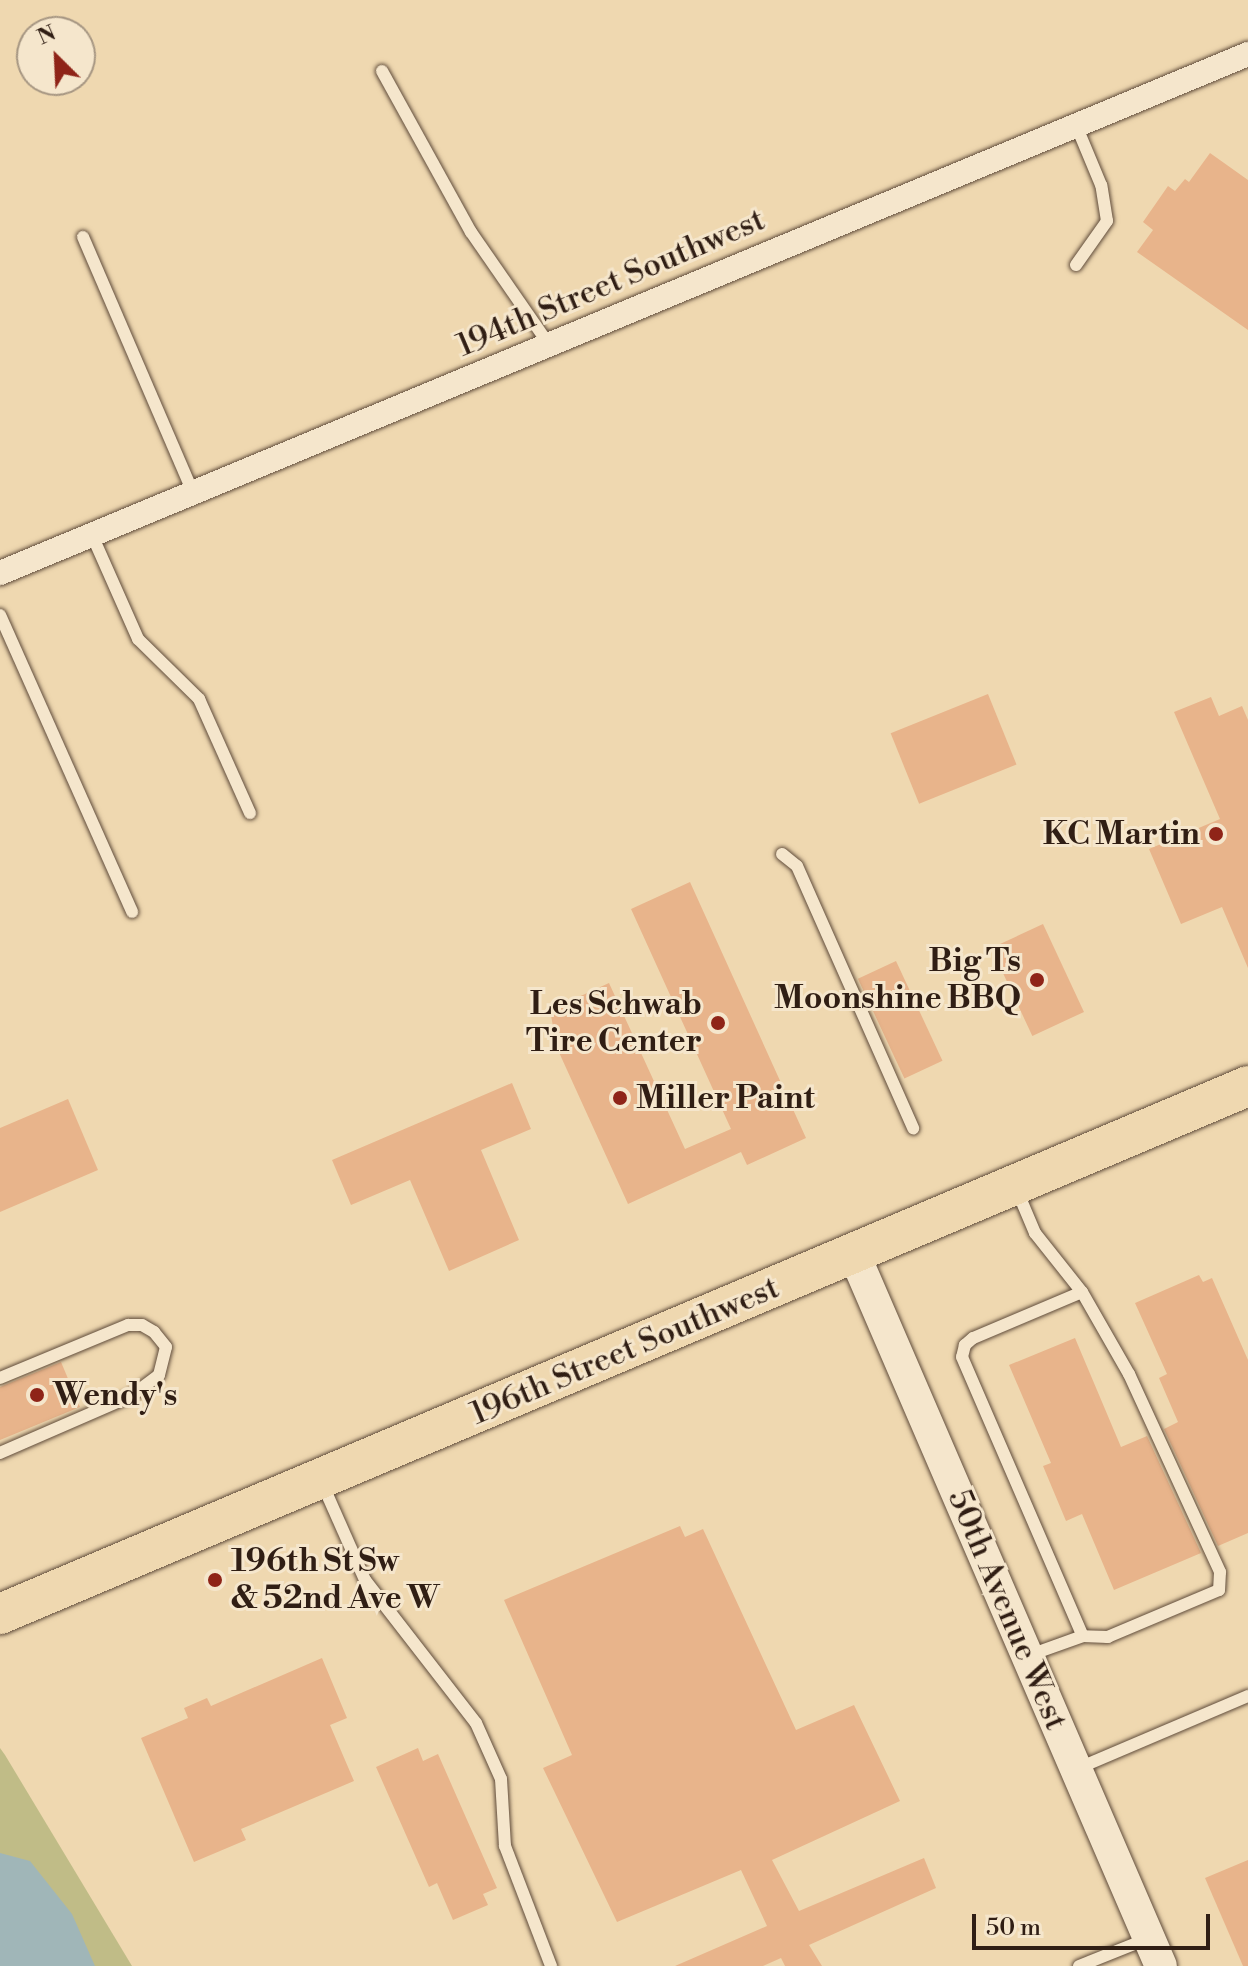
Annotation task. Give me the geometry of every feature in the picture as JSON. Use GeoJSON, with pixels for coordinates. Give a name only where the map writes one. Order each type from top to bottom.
{"type":"FeatureCollection","features":[{"type":"Feature","properties":{"kind":"main road","name":"196th Street Southwest"},"geometry":{"type":"LineString","coordinates":[[0,1614],[1248,1086]]}},
{"type":"Feature","properties":{"kind":"street","name":"194th Street Southwest"},"geometry":{"type":"LineString","coordinates":[[0,573],[1248,54]]}},
{"type":"Feature","properties":{"kind":"street","name":"50th Avenue West"},"geometry":{"type":"LineString","coordinates":[[854,1254],[1155,1952]]}},
{"type":"Feature","properties":{"kind":"lane"},"geometry":{"type":"LineString","coordinates":[[382,71],[471,232],[548,343]]}},
{"type":"Feature","properties":{"kind":"lane"},"geometry":{"type":"LineString","coordinates":[[1076,125],[1101,185],[1107,221],[1076,265]]}},
{"type":"Feature","properties":{"kind":"lane"},"geometry":{"type":"LineString","coordinates":[[83,237],[193,492]]}},
{"type":"Feature","properties":{"kind":"lane"},"geometry":{"type":"LineString","coordinates":[[92,535],[138,639],[199,699],[250,813]]}},
{"type":"Feature","properties":{"kind":"lane"},"geometry":{"type":"LineString","coordinates":[[0,615],[132,912]]}},
{"type":"Feature","properties":{"kind":"lane"},"geometry":{"type":"LineString","coordinates":[[782,854],[797,866],[913,1128]]}},
{"type":"Feature","properties":{"kind":"lane"},"geometry":{"type":"LineString","coordinates":[[1014,1185],[1035,1233],[1082,1292],[1129,1374],[1220,1572],[1219,1590],[1108,1637],[1083,1636],[1027,1656]]}},
{"type":"Feature","properties":{"kind":"lane"},"geometry":{"type":"LineString","coordinates":[[1082,1292],[973,1338],[965,1345],[962,1357],[1083,1636]]}},
{"type":"Feature","properties":{"kind":"lane"},"geometry":{"type":"LineString","coordinates":[[0,1378],[128,1325],[142,1325],[154,1332],[166,1347],[159,1375],[131,1396],[0,1453]]}},
{"type":"Feature","properties":{"kind":"lane"},"geometry":{"type":"LineString","coordinates":[[321,1480],[365,1580],[476,1723],[501,1779],[505,1846],[551,1966]]}},
{"type":"Feature","properties":{"kind":"lane"},"geometry":{"type":"LineString","coordinates":[[1076,1769],[1248,1696]]}},
{"type":"Feature","properties":{"kind":"lane"},"geometry":{"type":"LineString","coordinates":[[1079,1966],[1155,1952]]}},
{"type":"Feature","properties":{"kind":"shaded area"},"geometry":{"type":"Polygon","coordinates":[[[0,1748],[5,1755],[132,1966],[0,1966],[0,1748]]]}},
{"type":"Feature","properties":{"kind":"shaded area"},"geometry":{"type":"Polygon","coordinates":[[[0,1853],[30,1861],[72,1914],[95,1966],[0,1966],[0,1853]]]}},
{"type":"Feature","properties":{"kind":"building"},"geometry":{"type":"Polygon","coordinates":[[[1210,153],[1248,180],[1248,330],[1137,252],[1153,230],[1143,222],[1168,186],[1175,191],[1185,179],[1189,182],[1210,153]]]}},
{"type":"Feature","properties":{"kind":"building"},"geometry":{"type":"Polygon","coordinates":[[[988,694],[1016,764],[919,804],[891,733],[988,694]]]}},
{"type":"Feature","properties":{"kind":"building","name":"KC Martin"},"geometry":{"type":"Polygon","coordinates":[[[1211,697],[1219,716],[1242,706],[1248,720],[1248,968],[1222,907],[1181,924],[1149,849],[1220,819],[1174,712],[1211,697]]]}},
{"type":"Feature","properties":{"kind":"building"},"geometry":{"type":"Polygon","coordinates":[[[690,882],[806,1138],[747,1165],[741,1152],[628,1204],[557,1048],[550,1010],[609,983],[685,1149],[731,1129],[631,909],[690,882]]]}},
{"type":"Feature","properties":{"kind":"building","name":"Big Ts Moonshine BBQ"},"geometry":{"type":"Polygon","coordinates":[[[1043,924],[1084,1012],[1032,1036],[991,948],[1043,924]]]}},
{"type":"Feature","properties":{"kind":"building"},"geometry":{"type":"Polygon","coordinates":[[[896,961],[942,1061],[904,1078],[858,979],[896,961]]]}},
{"type":"Feature","properties":{"kind":"building"},"geometry":{"type":"Polygon","coordinates":[[[512,1083],[531,1129],[481,1150],[519,1240],[449,1271],[410,1180],[351,1205],[332,1160],[512,1083]]]}},
{"type":"Feature","properties":{"kind":"building"},"geometry":{"type":"Polygon","coordinates":[[[68,1099],[98,1170],[0,1212],[0,1128],[68,1099]]]}},
{"type":"Feature","properties":{"kind":"building"},"geometry":{"type":"Polygon","coordinates":[[[1199,1275],[1203,1282],[1212,1278],[1248,1360],[1248,1533],[1218,1546],[1164,1429],[1178,1422],[1159,1378],[1167,1374],[1135,1303],[1199,1275]]]}},
{"type":"Feature","properties":{"kind":"building"},"geometry":{"type":"Polygon","coordinates":[[[1075,1338],[1121,1447],[1147,1436],[1201,1553],[1114,1590],[1082,1514],[1066,1521],[1043,1466],[1051,1463],[1009,1365],[1075,1338]]]}},
{"type":"Feature","properties":{"kind":"building","name":"Wendy's"},"geometry":{"type":"Polygon","coordinates":[[[61,1362],[80,1407],[0,1440],[0,1387],[61,1362]]]}},
{"type":"Feature","properties":{"kind":"building"},"geometry":{"type":"Polygon","coordinates":[[[680,1526],[685,1537],[703,1529],[796,1730],[854,1705],[900,1801],[772,1860],[799,1911],[924,1858],[936,1888],[809,1945],[822,1966],[785,1966],[781,1958],[763,1966],[675,1966],[767,1926],[741,1870],[617,1922],[543,1768],[572,1755],[504,1600],[680,1526]]]}},
{"type":"Feature","properties":{"kind":"building"},"geometry":{"type":"Polygon","coordinates":[[[322,1658],[347,1718],[330,1725],[354,1781],[241,1829],[246,1840],[194,1862],[141,1738],[188,1718],[184,1708],[207,1698],[211,1706],[322,1658]]]}},
{"type":"Feature","properties":{"kind":"building"},"geometry":{"type":"Polygon","coordinates":[[[418,1748],[423,1761],[438,1754],[497,1888],[483,1894],[488,1905],[453,1920],[437,1883],[429,1887],[376,1767],[418,1748]]]}},
{"type":"Feature","properties":{"kind":"building"},"geometry":{"type":"Polygon","coordinates":[[[1248,1860],[1248,1966],[1243,1966],[1205,1878],[1248,1860]]]}},
{"type":"Feature","properties":{"kind":"place","name":"KC Martin"},"geometry":{"type":"Point","coordinates":[1216,834]}},
{"type":"Feature","properties":{"kind":"place","name":"Big Ts Moonshine BBQ"},"geometry":{"type":"Point","coordinates":[1037,980]}},
{"type":"Feature","properties":{"kind":"place","name":"Les Schwab Tire Center"},"geometry":{"type":"Point","coordinates":[718,1023]}},
{"type":"Feature","properties":{"kind":"place","name":"Miller Paint"},"geometry":{"type":"Point","coordinates":[620,1098]}},
{"type":"Feature","properties":{"kind":"place","name":"Wendy's"},"geometry":{"type":"Point","coordinates":[37,1395]}},
{"type":"Feature","properties":{"kind":"place","name":"196th St Sw & 52nd Ave W"},"geometry":{"type":"Point","coordinates":[215,1580]}}]}
